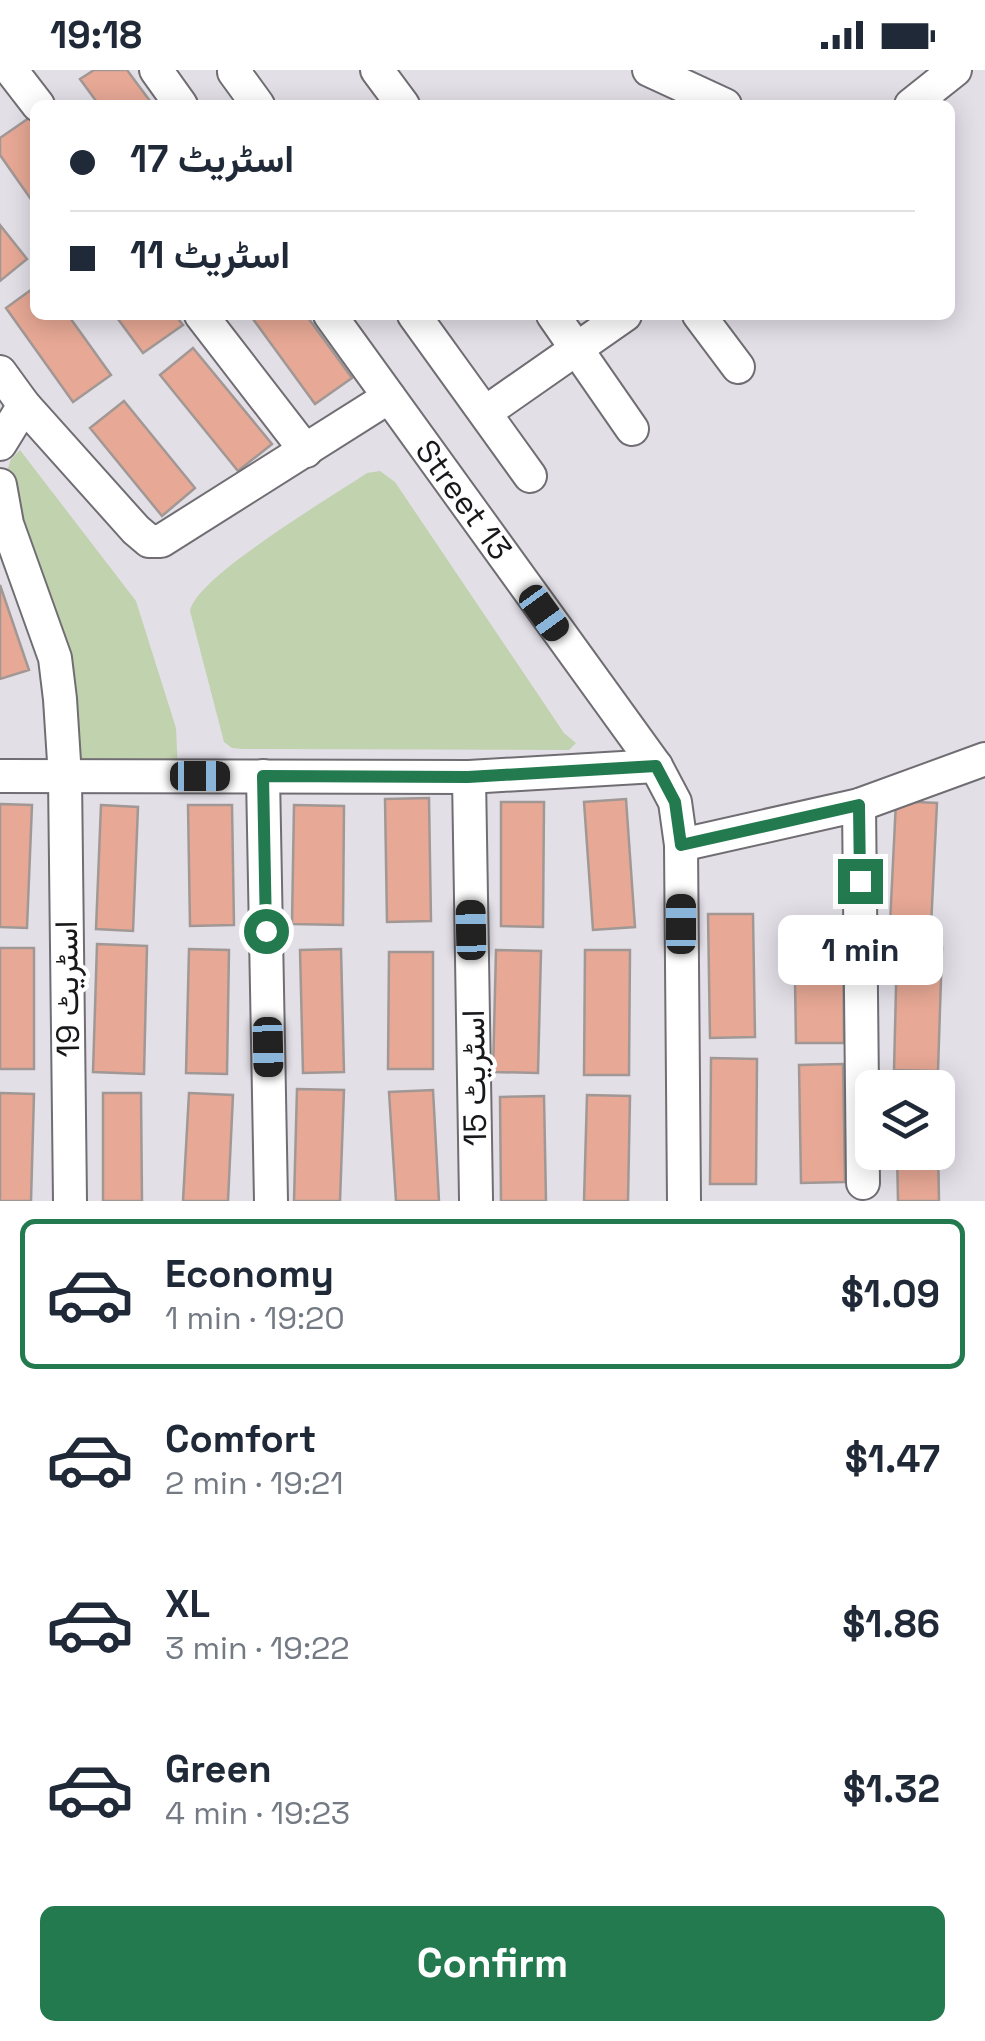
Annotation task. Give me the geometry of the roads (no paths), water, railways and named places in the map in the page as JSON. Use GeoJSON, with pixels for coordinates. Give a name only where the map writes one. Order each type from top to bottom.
{"type":"FeatureCollection","features":[{"type":"Feature","properties":{"kind":"street"},"geometry":{"type":"LineString","coordinates":[[11,70],[34,100]]}},
{"type":"Feature","properties":{"kind":"street"},"geometry":{"type":"LineString","coordinates":[[156,70],[177,100]]}},
{"type":"Feature","properties":{"kind":"street"},"geometry":{"type":"LineString","coordinates":[[236,70],[254,100]]}},
{"type":"Feature","properties":{"kind":"street"},"geometry":{"type":"LineString","coordinates":[[649,70],[714,100]]}},
{"type":"Feature","properties":{"kind":"street"},"geometry":{"type":"LineString","coordinates":[[916,100],[947,72]]}},
{"type":"Feature","properties":{"kind":"street"},"geometry":{"type":"LineString","coordinates":[[205,320],[306,450]]}},
{"type":"Feature","properties":{"kind":"street","name":"Street 13"},"geometry":{"type":"LineString","coordinates":[[334,320],[656,766],[675,802],[681,845],[682,1200]]}},
{"type":"Feature","properties":{"kind":"street"},"geometry":{"type":"LineString","coordinates":[[418,320],[530,476]]}},
{"type":"Feature","properties":{"kind":"street"},"geometry":{"type":"LineString","coordinates":[[557,320],[632,430]]}},
{"type":"Feature","properties":{"kind":"street"},"geometry":{"type":"LineString","coordinates":[[486,412],[618,320]]}},
{"type":"Feature","properties":{"kind":"street"},"geometry":{"type":"LineString","coordinates":[[702,320],[738,367]]}},
{"type":"Feature","properties":{"kind":"street"},"geometry":{"type":"LineString","coordinates":[[0,372],[24,405],[149,541],[161,541],[389,398]]}},
{"type":"Feature","properties":{"kind":"street"},"geometry":{"type":"LineString","coordinates":[[0,444],[24,405]]}},
{"type":"Feature","properties":{"kind":"street","name":"اسٹریٹ 19"},"geometry":{"type":"LineString","coordinates":[[0,485],[7,524],[55,658],[65,777],[70,1201]]}},
{"type":"Feature","properties":{"kind":"street"},"geometry":{"type":"LineString","coordinates":[[681,845],[859,805],[985,759]]}},
{"type":"Feature","properties":{"kind":"street"},"geometry":{"type":"LineString","coordinates":[[0,776],[468,777],[656,766]]}},
{"type":"Feature","properties":{"kind":"street"},"geometry":{"type":"LineString","coordinates":[[263,776],[272,1201]]}},
{"type":"Feature","properties":{"kind":"street","name":"اسٹریٹ 15"},"geometry":{"type":"LineString","coordinates":[[468,777],[476,1199]]}},
{"type":"Feature","properties":{"kind":"street"},"geometry":{"type":"LineString","coordinates":[[924,780],[985,782]]}},
{"type":"Feature","properties":{"kind":"street"},"geometry":{"type":"LineString","coordinates":[[859,805],[863,1183]]}}]}
